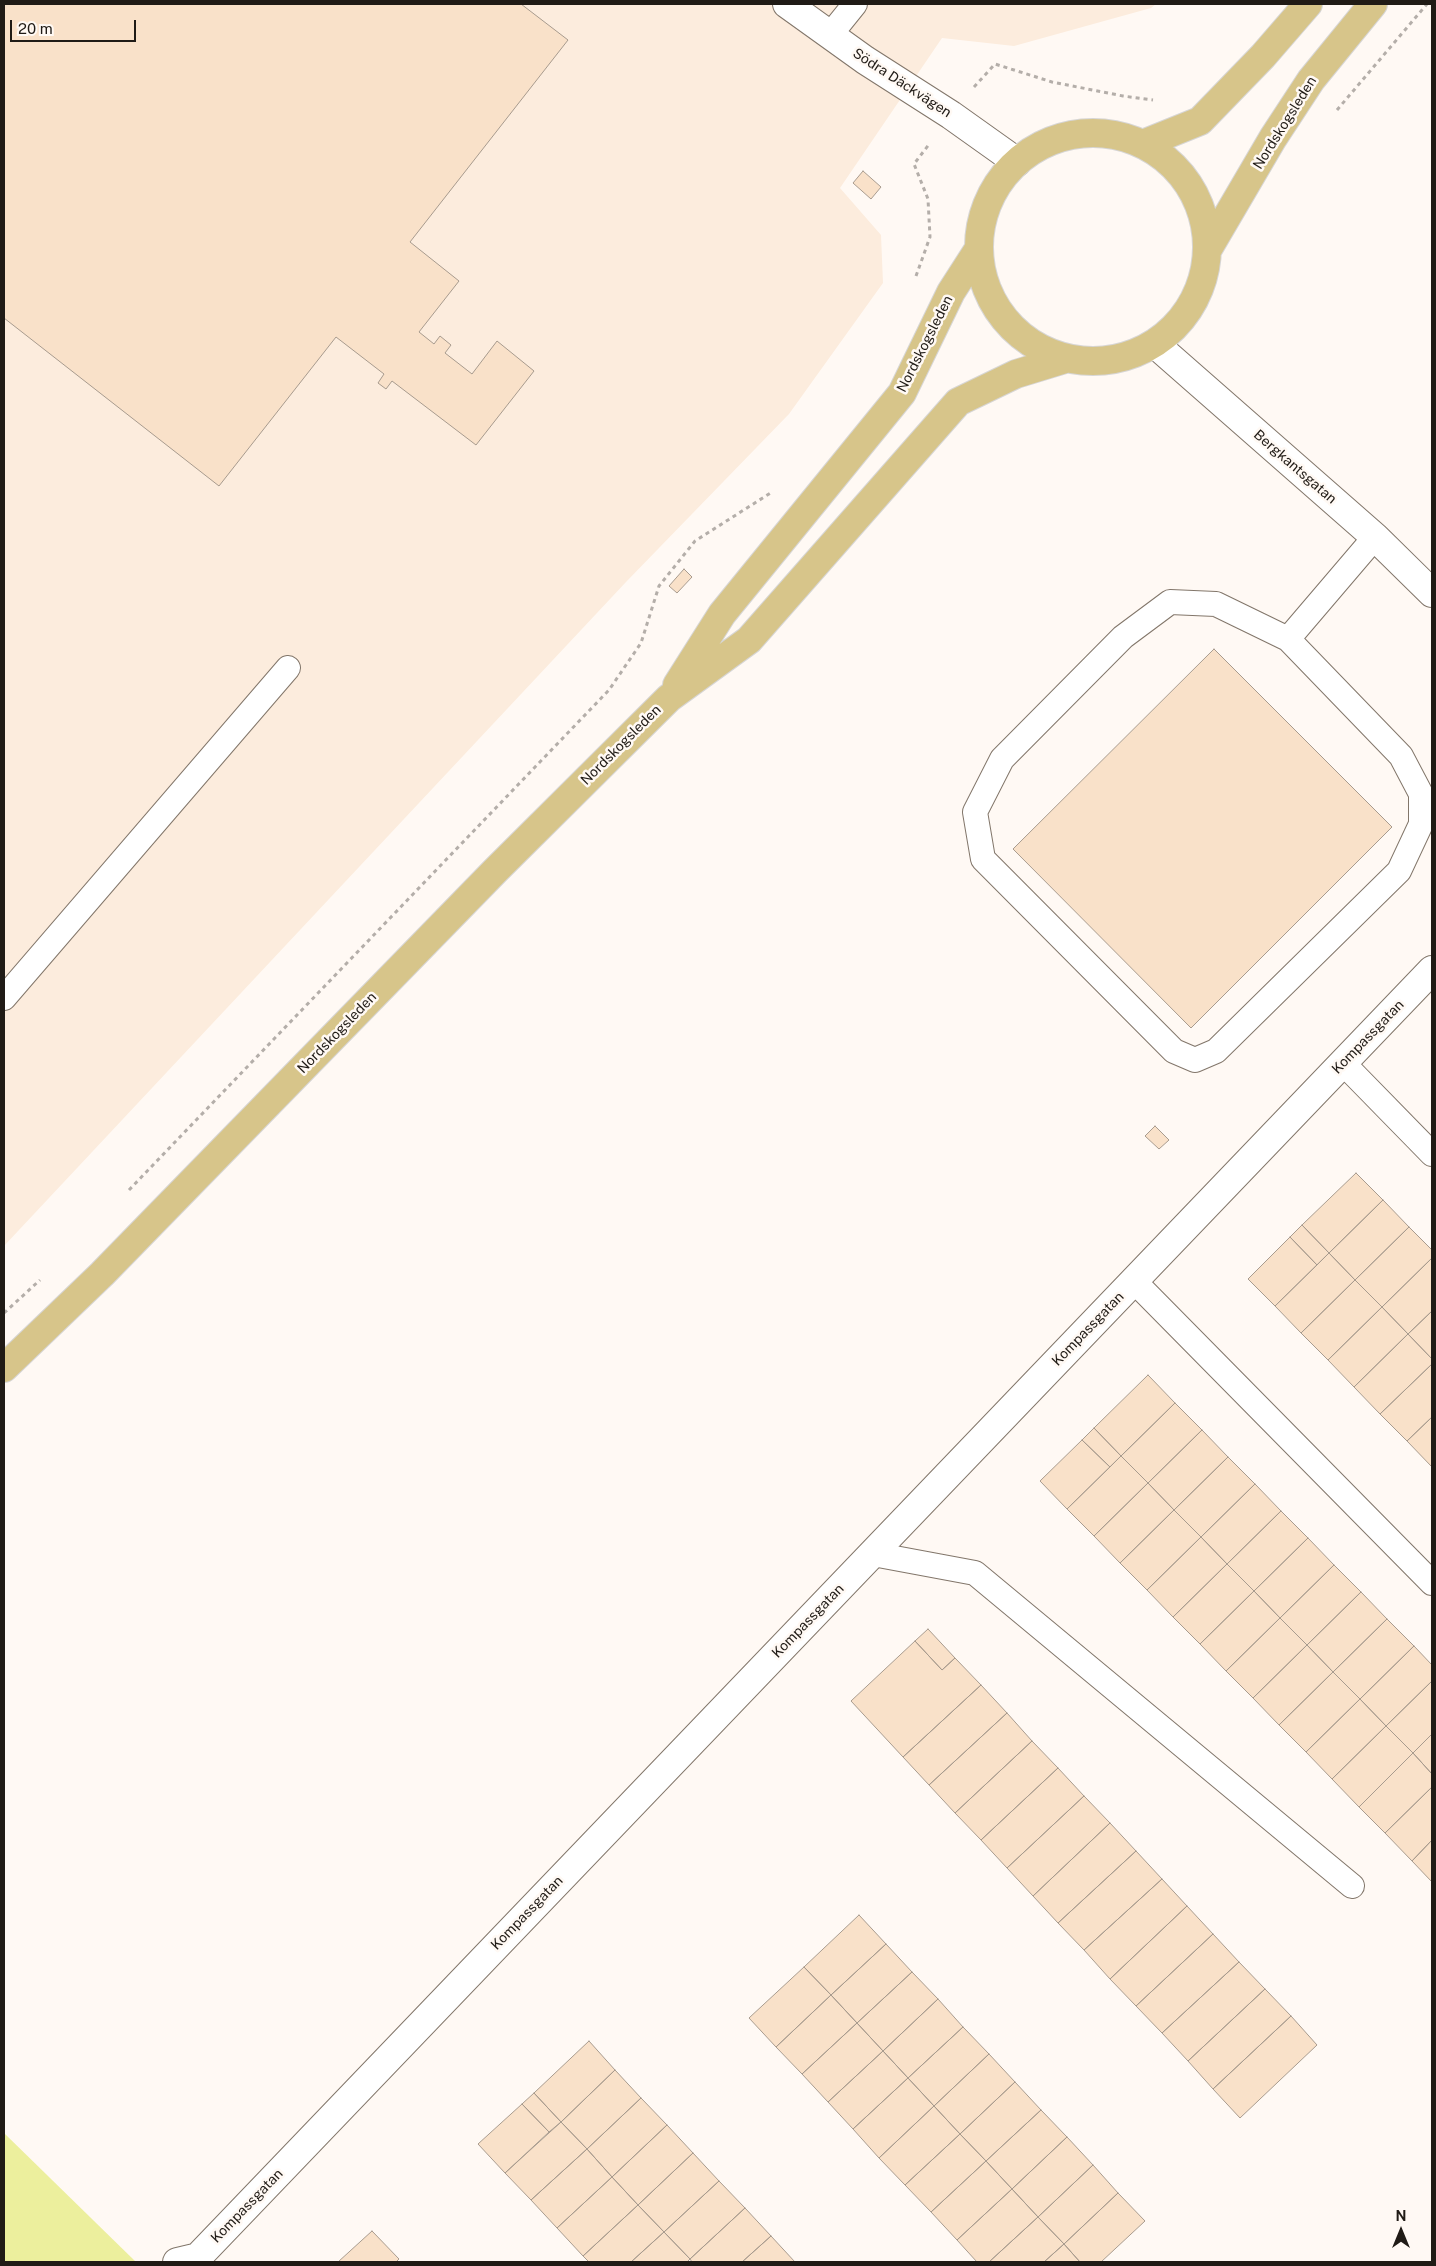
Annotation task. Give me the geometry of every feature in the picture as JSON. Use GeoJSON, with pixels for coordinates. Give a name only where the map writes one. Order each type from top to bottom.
{"type":"FeatureCollection","features":[{"type":"Feature","properties":{"kind":"main road"},"geometry":{"type":"LineString","coordinates":[[1143,144],[1200,121],[1263,56],[1308,4]]}},
{"type":"Feature","properties":{"kind":"main road","name":"Nordskogsleden"},"geometry":{"type":"LineString","coordinates":[[1208,249],[1311,80],[1373,4]]}},
{"type":"Feature","properties":{"kind":"main road"},"geometry":{"type":"LineString","coordinates":[[1100,133],[1122,136],[1143,144],[1162,155],[1178,170],[1191,187],[1201,206],[1208,249],[1206,272],[1199,294],[1183,319],[1173,330],[1155,344],[1127,357],[1096,362],[1065,359],[1037,348],[1013,330],[995,307],[983,280],[978,250],[980,226],[988,202],[1000,180],[1017,162],[1042,145],[1056,139],[1078,134],[1100,133]]}},
{"type":"Feature","properties":{"kind":"main road","name":"Nordskogsleden"},"geometry":{"type":"LineString","coordinates":[[669,698],[722,614],[902,392],[951,292],[978,250]]}},
{"type":"Feature","properties":{"kind":"main road","name":"Nordskogsleden"},"geometry":{"type":"LineString","coordinates":[[4,1368],[102,1274],[495,871],[669,698],[749,640],[958,402],[1016,374],[1065,359]]}},
{"type":"Feature","properties":{"kind":"street","name":"Södra Däckvägen"},"geometry":{"type":"LineString","coordinates":[[787,4],[830,35],[951,114],[1017,162]]}},
{"type":"Feature","properties":{"kind":"street","name":"Bergkantsgatan"},"geometry":{"type":"LineString","coordinates":[[1155,344],[1375,537],[1432,593]]}},
{"type":"Feature","properties":{"kind":"street","name":"Kompassgatan"},"geometry":{"type":"LineString","coordinates":[[177,2262],[198,2257],[1432,970]]}},
{"type":"Feature","properties":{"kind":"lane"},"geometry":{"type":"LineString","coordinates":[[830,35],[856,4]]}},
{"type":"Feature","properties":{"kind":"lane"},"geometry":{"type":"LineString","coordinates":[[1288,639],[1375,537]]}},
{"type":"Feature","properties":{"kind":"lane"},"geometry":{"type":"LineString","coordinates":[[1170,602],[1216,604],[1288,639],[1401,756],[1421,794],[1421,824],[1399,871],[1216,1051],[1195,1060],[1174,1051],[982,859],[975,812],[1002,759],[1123,637],[1170,602]]}},
{"type":"Feature","properties":{"kind":"lane"},"geometry":{"type":"LineString","coordinates":[[4,998],[288,668]]}},
{"type":"Feature","properties":{"kind":"lane"},"geometry":{"type":"LineString","coordinates":[[1343,1063],[1432,1154]]}},
{"type":"Feature","properties":{"kind":"lane"},"geometry":{"type":"LineString","coordinates":[[1134,1281],[1432,1583]]}},
{"type":"Feature","properties":{"kind":"lane"},"geometry":{"type":"LineString","coordinates":[[873,1554],[975,1573],[1352,1886]]}},
{"type":"Feature","properties":{"kind":"path"},"geometry":{"type":"LineString","coordinates":[[914,282],[930,237],[928,200],[914,164],[951,114],[995,64],[1052,82],[1123,96],[1160,99]]}},
{"type":"Feature","properties":{"kind":"path"},"geometry":{"type":"LineString","coordinates":[[125,1195],[609,690],[641,643],[659,586],[695,541],[777,489]]}},
{"type":"Feature","properties":{"kind":"path"},"geometry":{"type":"LineString","coordinates":[[4,1313],[44,1276]]}},
{"type":"Feature","properties":{"kind":"shaded area"},"geometry":{"type":"Polygon","coordinates":[[[4,4],[1156,4],[1151,8],[1014,46],[942,38],[840,188],[881,235],[883,283],[789,414],[626,582],[4,1246],[4,4]]]}},
{"type":"Feature","properties":{"kind":"green space"},"geometry":{"type":"Polygon","coordinates":[[[4,2133],[136,2262],[4,2262],[4,2133]]]}},
{"type":"Feature","properties":{"kind":"building"},"geometry":{"type":"Polygon","coordinates":[[[4,4],[521,4],[568,40],[410,242],[459,281],[419,332],[434,344],[440,336],[451,345],[445,353],[472,374],[497,341],[534,371],[476,445],[392,381],[386,389],[378,383],[384,374],[336,337],[219,486],[4,318],[4,4]]]}},
{"type":"Feature","properties":{"kind":"building"},"geometry":{"type":"Polygon","coordinates":[[[863,171],[881,187],[871,199],[853,183],[863,171]]]}},
{"type":"Feature","properties":{"kind":"building"},"geometry":{"type":"Polygon","coordinates":[[[684,569],[692,577],[677,593],[669,586],[684,569]]]}},
{"type":"Feature","properties":{"kind":"building"},"geometry":{"type":"Polygon","coordinates":[[[1214,649],[1392,827],[1191,1028],[1013,849],[1214,649]]]}},
{"type":"Feature","properties":{"kind":"building"},"geometry":{"type":"Polygon","coordinates":[[[1155,1126],[1169,1140],[1159,1149],[1145,1136],[1155,1126]]]}},
{"type":"Feature","properties":{"kind":"building"},"geometry":{"type":"Polygon","coordinates":[[[1356,1173],[1383,1200],[1329,1253],[1302,1225],[1356,1173]]]}},
{"type":"Feature","properties":{"kind":"building"},"geometry":{"type":"Polygon","coordinates":[[[1383,1200],[1409,1227],[1355,1280],[1329,1253],[1383,1200]]]}},
{"type":"Feature","properties":{"kind":"building"},"geometry":{"type":"Polygon","coordinates":[[[1302,1225],[1329,1253],[1317,1265],[1290,1237],[1302,1225]]]}},
{"type":"Feature","properties":{"kind":"building"},"geometry":{"type":"Polygon","coordinates":[[[1409,1227],[1432,1250],[1432,1258],[1382,1307],[1355,1280],[1409,1227]]]}},
{"type":"Feature","properties":{"kind":"building"},"geometry":{"type":"Polygon","coordinates":[[[1290,1237],[1317,1265],[1275,1306],[1248,1279],[1290,1237]]]}},
{"type":"Feature","properties":{"kind":"building"},"geometry":{"type":"Polygon","coordinates":[[[1329,1253],[1355,1280],[1301,1333],[1275,1306],[1329,1253]]]}},
{"type":"Feature","properties":{"kind":"building"},"geometry":{"type":"Polygon","coordinates":[[[1432,1258],[1432,1311],[1408,1334],[1382,1307],[1432,1258]]]}},
{"type":"Feature","properties":{"kind":"building"},"geometry":{"type":"Polygon","coordinates":[[[1355,1280],[1382,1307],[1328,1360],[1301,1333],[1355,1280]]]}},
{"type":"Feature","properties":{"kind":"building"},"geometry":{"type":"Polygon","coordinates":[[[1382,1307],[1408,1334],[1354,1387],[1328,1360],[1382,1307]]]}},
{"type":"Feature","properties":{"kind":"building"},"geometry":{"type":"Polygon","coordinates":[[[1432,1311],[1432,1359],[1408,1334],[1432,1311]]]}},
{"type":"Feature","properties":{"kind":"building"},"geometry":{"type":"Polygon","coordinates":[[[1408,1334],[1432,1359],[1432,1364],[1380,1414],[1354,1387],[1408,1334]]]}},
{"type":"Feature","properties":{"kind":"building"},"geometry":{"type":"Polygon","coordinates":[[[1432,1364],[1432,1417],[1407,1441],[1380,1414],[1432,1364]]]}},
{"type":"Feature","properties":{"kind":"building"},"geometry":{"type":"Polygon","coordinates":[[[1148,1375],[1175,1403],[1121,1456],[1094,1428],[1148,1375]]]}},
{"type":"Feature","properties":{"kind":"building"},"geometry":{"type":"Polygon","coordinates":[[[1175,1403],[1202,1430],[1148,1483],[1121,1456],[1175,1403]]]}},
{"type":"Feature","properties":{"kind":"building"},"geometry":{"type":"Polygon","coordinates":[[[1432,1417],[1432,1467],[1407,1441],[1432,1417]]]}},
{"type":"Feature","properties":{"kind":"building"},"geometry":{"type":"Polygon","coordinates":[[[1094,1428],[1121,1456],[1110,1467],[1082,1440],[1094,1428]]]}},
{"type":"Feature","properties":{"kind":"building"},"geometry":{"type":"Polygon","coordinates":[[[1202,1430],[1228,1457],[1174,1510],[1148,1483],[1202,1430]]]}},
{"type":"Feature","properties":{"kind":"building"},"geometry":{"type":"Polygon","coordinates":[[[1082,1440],[1110,1467],[1067,1509],[1040,1481],[1082,1440]]]}},
{"type":"Feature","properties":{"kind":"building"},"geometry":{"type":"Polygon","coordinates":[[[1121,1456],[1148,1483],[1094,1536],[1067,1509],[1121,1456]]]}},
{"type":"Feature","properties":{"kind":"building"},"geometry":{"type":"Polygon","coordinates":[[[1228,1457],[1255,1484],[1201,1537],[1174,1510],[1228,1457]]]}},
{"type":"Feature","properties":{"kind":"building"},"geometry":{"type":"Polygon","coordinates":[[[1148,1483],[1174,1510],[1120,1563],[1094,1536],[1148,1483]]]}},
{"type":"Feature","properties":{"kind":"building"},"geometry":{"type":"Polygon","coordinates":[[[1255,1484],[1281,1511],[1227,1564],[1201,1537],[1255,1484]]]}},
{"type":"Feature","properties":{"kind":"building"},"geometry":{"type":"Polygon","coordinates":[[[1174,1510],[1201,1537],[1147,1590],[1120,1563],[1174,1510]]]}},
{"type":"Feature","properties":{"kind":"building"},"geometry":{"type":"Polygon","coordinates":[[[1281,1511],[1308,1538],[1254,1591],[1227,1564],[1281,1511]]]}},
{"type":"Feature","properties":{"kind":"building"},"geometry":{"type":"Polygon","coordinates":[[[1201,1537],[1227,1564],[1173,1617],[1147,1590],[1201,1537]]]}},
{"type":"Feature","properties":{"kind":"building"},"geometry":{"type":"Polygon","coordinates":[[[1308,1538],[1334,1565],[1280,1618],[1254,1591],[1308,1538]]]}},
{"type":"Feature","properties":{"kind":"building"},"geometry":{"type":"Polygon","coordinates":[[[1227,1564],[1254,1591],[1200,1644],[1173,1617],[1227,1564]]]}},
{"type":"Feature","properties":{"kind":"building"},"geometry":{"type":"Polygon","coordinates":[[[1334,1565],[1361,1592],[1307,1645],[1280,1618],[1334,1565]]]}},
{"type":"Feature","properties":{"kind":"building"},"geometry":{"type":"Polygon","coordinates":[[[1254,1591],[1280,1618],[1226,1671],[1200,1644],[1254,1591]]]}},
{"type":"Feature","properties":{"kind":"building"},"geometry":{"type":"Polygon","coordinates":[[[1361,1592],[1387,1619],[1333,1672],[1307,1645],[1361,1592]]]}},
{"type":"Feature","properties":{"kind":"building"},"geometry":{"type":"Polygon","coordinates":[[[1280,1618],[1307,1645],[1253,1698],[1226,1671],[1280,1618]]]}},
{"type":"Feature","properties":{"kind":"building"},"geometry":{"type":"Polygon","coordinates":[[[1387,1619],[1414,1646],[1360,1699],[1333,1672],[1387,1619]]]}},
{"type":"Feature","properties":{"kind":"building"},"geometry":{"type":"Polygon","coordinates":[[[928,1629],[955,1658],[942,1670],[915,1641],[928,1629]]]}},
{"type":"Feature","properties":{"kind":"building"},"geometry":{"type":"Polygon","coordinates":[[[915,1641],[942,1670],[955,1658],[981,1685],[903,1757],[851,1701],[915,1641]]]}},
{"type":"Feature","properties":{"kind":"building"},"geometry":{"type":"Polygon","coordinates":[[[1307,1645],[1333,1672],[1279,1725],[1253,1698],[1307,1645]]]}},
{"type":"Feature","properties":{"kind":"building"},"geometry":{"type":"Polygon","coordinates":[[[1414,1646],[1432,1665],[1432,1681],[1386,1726],[1360,1699],[1414,1646]]]}},
{"type":"Feature","properties":{"kind":"building"},"geometry":{"type":"Polygon","coordinates":[[[1333,1672],[1360,1699],[1306,1752],[1279,1725],[1333,1672]]]}},
{"type":"Feature","properties":{"kind":"building"},"geometry":{"type":"Polygon","coordinates":[[[1432,1681],[1432,1734],[1413,1753],[1386,1726],[1432,1681]]]}},
{"type":"Feature","properties":{"kind":"building"},"geometry":{"type":"Polygon","coordinates":[[[981,1685],[1007,1713],[929,1785],[903,1757],[981,1685]]]}},
{"type":"Feature","properties":{"kind":"building"},"geometry":{"type":"Polygon","coordinates":[[[1360,1699],[1386,1726],[1332,1779],[1306,1752],[1360,1699]]]}},
{"type":"Feature","properties":{"kind":"building"},"geometry":{"type":"Polygon","coordinates":[[[1007,1713],[1032,1741],[955,1813],[929,1785],[1007,1713]]]}},
{"type":"Feature","properties":{"kind":"building"},"geometry":{"type":"Polygon","coordinates":[[[1386,1726],[1413,1753],[1359,1807],[1332,1779],[1386,1726]]]}},
{"type":"Feature","properties":{"kind":"building"},"geometry":{"type":"Polygon","coordinates":[[[1432,1734],[1432,1774],[1413,1753],[1432,1734]]]}},
{"type":"Feature","properties":{"kind":"building"},"geometry":{"type":"Polygon","coordinates":[[[1032,1741],[1058,1768],[981,1840],[955,1813],[1032,1741]]]}},
{"type":"Feature","properties":{"kind":"building"},"geometry":{"type":"Polygon","coordinates":[[[1413,1753],[1432,1774],[1432,1787],[1385,1833],[1359,1807],[1413,1753]]]}},
{"type":"Feature","properties":{"kind":"building"},"geometry":{"type":"Polygon","coordinates":[[[1058,1768],[1084,1796],[1007,1868],[981,1840],[1058,1768]]]}},
{"type":"Feature","properties":{"kind":"building"},"geometry":{"type":"Polygon","coordinates":[[[1432,1787],[1432,1840],[1412,1861],[1385,1833],[1432,1787]]]}},
{"type":"Feature","properties":{"kind":"building"},"geometry":{"type":"Polygon","coordinates":[[[1084,1796],[1110,1823],[1033,1896],[1007,1868],[1084,1796]]]}},
{"type":"Feature","properties":{"kind":"building"},"geometry":{"type":"Polygon","coordinates":[[[1110,1823],[1136,1851],[1058,1923],[1033,1896],[1110,1823]]]}},
{"type":"Feature","properties":{"kind":"building"},"geometry":{"type":"Polygon","coordinates":[[[1432,1840],[1432,1882],[1412,1861],[1432,1840]]]}},
{"type":"Feature","properties":{"kind":"building"},"geometry":{"type":"Polygon","coordinates":[[[1136,1851],[1162,1879],[1084,1950],[1058,1923],[1136,1851]]]}},
{"type":"Feature","properties":{"kind":"building"},"geometry":{"type":"Polygon","coordinates":[[[1162,1879],[1187,1906],[1110,1979],[1084,1950],[1162,1879]]]}},
{"type":"Feature","properties":{"kind":"building"},"geometry":{"type":"Polygon","coordinates":[[[1187,1906],[1213,1934],[1136,2006],[1110,1979],[1187,1906]]]}},
{"type":"Feature","properties":{"kind":"building"},"geometry":{"type":"Polygon","coordinates":[[[859,1915],[886,1944],[831,1995],[804,1967],[859,1915]]]}},
{"type":"Feature","properties":{"kind":"building"},"geometry":{"type":"Polygon","coordinates":[[[1213,1934],[1239,1962],[1162,2033],[1136,2006],[1213,1934]]]}},
{"type":"Feature","properties":{"kind":"building"},"geometry":{"type":"Polygon","coordinates":[[[886,1944],[912,1972],[857,2023],[831,1995],[886,1944]]]}},
{"type":"Feature","properties":{"kind":"building"},"geometry":{"type":"Polygon","coordinates":[[[1239,1962],[1265,1989],[1188,2061],[1162,2033],[1239,1962]]]}},
{"type":"Feature","properties":{"kind":"building"},"geometry":{"type":"Polygon","coordinates":[[[804,1967],[831,1995],[776,2047],[749,2018],[804,1967]]]}},
{"type":"Feature","properties":{"kind":"building"},"geometry":{"type":"Polygon","coordinates":[[[912,1972],[938,1999],[883,2051],[857,2023],[912,1972]]]}},
{"type":"Feature","properties":{"kind":"building"},"geometry":{"type":"Polygon","coordinates":[[[1265,1989],[1291,2016],[1213,2089],[1188,2061],[1265,1989]]]}},
{"type":"Feature","properties":{"kind":"building"},"geometry":{"type":"Polygon","coordinates":[[[831,1995],[857,2023],[802,2074],[776,2047],[831,1995]]]}},
{"type":"Feature","properties":{"kind":"building"},"geometry":{"type":"Polygon","coordinates":[[[938,1999],[963,2027],[908,2078],[883,2051],[938,1999]]]}},
{"type":"Feature","properties":{"kind":"building"},"geometry":{"type":"Polygon","coordinates":[[[1291,2016],[1317,2045],[1240,2118],[1213,2089],[1291,2016]]]}},
{"type":"Feature","properties":{"kind":"building"},"geometry":{"type":"Polygon","coordinates":[[[857,2023],[883,2051],[828,2102],[802,2074],[857,2023]]]}},
{"type":"Feature","properties":{"kind":"building"},"geometry":{"type":"Polygon","coordinates":[[[963,2027],[989,2054],[934,2106],[908,2078],[963,2027]]]}},
{"type":"Feature","properties":{"kind":"building"},"geometry":{"type":"Polygon","coordinates":[[[589,2041],[615,2070],[561,2122],[534,2093],[589,2041]]]}},
{"type":"Feature","properties":{"kind":"building"},"geometry":{"type":"Polygon","coordinates":[[[883,2051],[908,2078],[853,2129],[828,2102],[883,2051]]]}},
{"type":"Feature","properties":{"kind":"building"},"geometry":{"type":"Polygon","coordinates":[[[989,2054],[1015,2082],[960,2134],[934,2106],[989,2054]]]}},
{"type":"Feature","properties":{"kind":"building"},"geometry":{"type":"Polygon","coordinates":[[[615,2070],[641,2098],[587,2149],[561,2122],[615,2070]]]}},
{"type":"Feature","properties":{"kind":"building"},"geometry":{"type":"Polygon","coordinates":[[[908,2078],[934,2106],[879,2158],[853,2129],[908,2078]]]}},
{"type":"Feature","properties":{"kind":"building"},"geometry":{"type":"Polygon","coordinates":[[[1015,2082],[1041,2110],[986,2161],[960,2134],[1015,2082]]]}},
{"type":"Feature","properties":{"kind":"building"},"geometry":{"type":"Polygon","coordinates":[[[534,2093],[561,2122],[549,2132],[522,2104],[534,2093]]]}},
{"type":"Feature","properties":{"kind":"building"},"geometry":{"type":"Polygon","coordinates":[[[641,2098],[667,2125],[612,2177],[587,2149],[641,2098]]]}},
{"type":"Feature","properties":{"kind":"building"},"geometry":{"type":"Polygon","coordinates":[[[522,2104],[549,2132],[505,2173],[478,2144],[522,2104]]]}},
{"type":"Feature","properties":{"kind":"building"},"geometry":{"type":"Polygon","coordinates":[[[934,2106],[960,2134],[905,2185],[879,2158],[934,2106]]]}},
{"type":"Feature","properties":{"kind":"building"},"geometry":{"type":"Polygon","coordinates":[[[1041,2110],[1067,2137],[1012,2189],[986,2161],[1041,2110]]]}},
{"type":"Feature","properties":{"kind":"building"},"geometry":{"type":"Polygon","coordinates":[[[561,2122],[587,2149],[531,2200],[505,2173],[561,2122]]]}},
{"type":"Feature","properties":{"kind":"building"},"geometry":{"type":"Polygon","coordinates":[[[667,2125],[693,2153],[638,2205],[612,2177],[667,2125]]]}},
{"type":"Feature","properties":{"kind":"building"},"geometry":{"type":"Polygon","coordinates":[[[960,2134],[986,2161],[931,2212],[905,2185],[960,2134]]]}},
{"type":"Feature","properties":{"kind":"building"},"geometry":{"type":"Polygon","coordinates":[[[1067,2137],[1093,2165],[1038,2217],[1012,2189],[1067,2137]]]}},
{"type":"Feature","properties":{"kind":"building"},"geometry":{"type":"Polygon","coordinates":[[[587,2149],[612,2177],[557,2228],[531,2200],[587,2149]]]}},
{"type":"Feature","properties":{"kind":"building"},"geometry":{"type":"Polygon","coordinates":[[[693,2153],[719,2181],[664,2232],[638,2205],[693,2153]]]}},
{"type":"Feature","properties":{"kind":"building"},"geometry":{"type":"Polygon","coordinates":[[[986,2161],[1012,2189],[957,2240],[931,2212],[986,2161]]]}},
{"type":"Feature","properties":{"kind":"building"},"geometry":{"type":"Polygon","coordinates":[[[1093,2165],[1118,2193],[1064,2244],[1038,2217],[1093,2165]]]}},
{"type":"Feature","properties":{"kind":"building"},"geometry":{"type":"Polygon","coordinates":[[[612,2177],[638,2205],[583,2256],[557,2228],[612,2177]]]}},
{"type":"Feature","properties":{"kind":"building"},"geometry":{"type":"Polygon","coordinates":[[[719,2181],[745,2208],[690,2259],[664,2232],[719,2181]]]}},
{"type":"Feature","properties":{"kind":"building"},"geometry":{"type":"Polygon","coordinates":[[[1012,2189],[1038,2217],[989,2262],[977,2262],[957,2240],[1012,2189]]]}},
{"type":"Feature","properties":{"kind":"building"},"geometry":{"type":"Polygon","coordinates":[[[1118,2193],[1145,2221],[1101,2262],[1080,2262],[1064,2244],[1118,2193]]]}},
{"type":"Feature","properties":{"kind":"building"},"geometry":{"type":"Polygon","coordinates":[[[638,2205],[664,2232],[631,2262],[589,2262],[583,2256],[638,2205]]]}},
{"type":"Feature","properties":{"kind":"building"},"geometry":{"type":"Polygon","coordinates":[[[745,2208],[771,2236],[742,2262],[692,2262],[690,2259],[745,2208]]]}},
{"type":"Feature","properties":{"kind":"building"},"geometry":{"type":"Polygon","coordinates":[[[1038,2217],[1064,2244],[1044,2262],[989,2262],[1038,2217]]]}},
{"type":"Feature","properties":{"kind":"building"},"geometry":{"type":"Polygon","coordinates":[[[372,2231],[399,2259],[396,2262],[338,2262],[372,2231]]]}},
{"type":"Feature","properties":{"kind":"building"},"geometry":{"type":"Polygon","coordinates":[[[664,2232],[690,2259],[687,2262],[631,2262],[664,2232]]]}},
{"type":"Feature","properties":{"kind":"building"},"geometry":{"type":"Polygon","coordinates":[[[771,2236],[795,2262],[742,2262],[771,2236]]]}},
{"type":"Feature","properties":{"kind":"building"},"geometry":{"type":"Polygon","coordinates":[[[1064,2244],[1080,2262],[1044,2262],[1064,2244]]]}}]}
